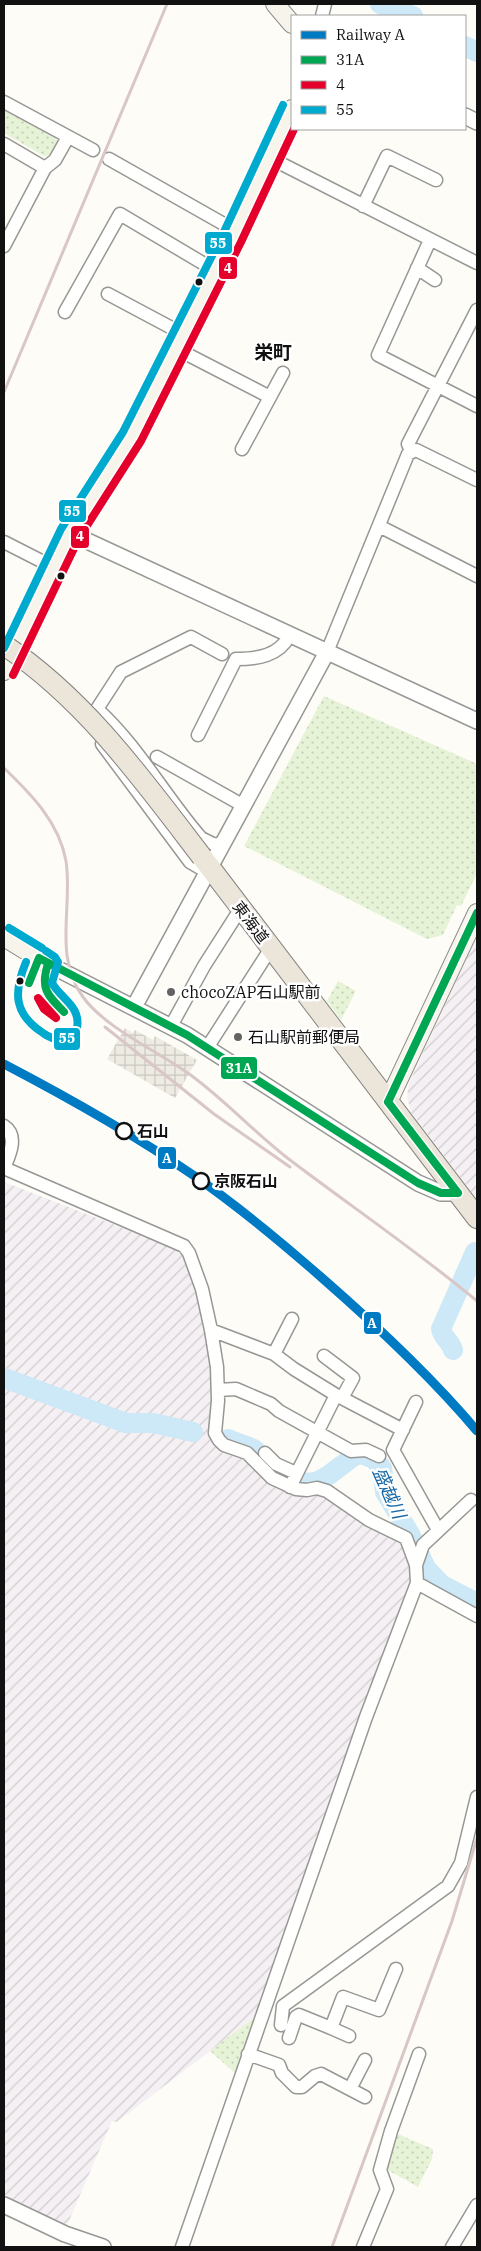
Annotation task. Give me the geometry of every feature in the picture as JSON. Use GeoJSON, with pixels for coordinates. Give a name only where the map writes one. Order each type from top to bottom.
{"type":"FeatureCollection","features":[{"type":"Feature","properties":{"kind":"highway","name":"東海道"},"geometry":{"type":"LineString","coordinates":[[7,648],[46,677],[93,721],[128,761],[204,855],[271,948],[477,1218]]}},
{"type":"Feature","properties":{"kind":"main road"},"geometry":{"type":"LineString","coordinates":[[275,4],[291,23]]}},
{"type":"Feature","properties":{"kind":"main road"},"geometry":{"type":"LineString","coordinates":[[4,671],[7,648],[70,533],[132,436],[236,231],[291,111]]}},
{"type":"Feature","properties":{"kind":"main road"},"geometry":{"type":"LineString","coordinates":[[388,1102],[477,914]]}},
{"type":"Feature","properties":{"kind":"main road"},"geometry":{"type":"LineString","coordinates":[[4,937],[48,964]]}},
{"type":"Feature","properties":{"kind":"street"},"geometry":{"type":"LineString","coordinates":[[4,102],[93,150]]}},
{"type":"Feature","properties":{"kind":"street"},"geometry":{"type":"LineString","coordinates":[[4,246],[45,168],[55,160],[68,137]]}},
{"type":"Feature","properties":{"kind":"street"},"geometry":{"type":"LineString","coordinates":[[4,144],[45,168]]}},
{"type":"Feature","properties":{"kind":"street"},"geometry":{"type":"LineString","coordinates":[[363,206],[387,156],[436,180]]}},
{"type":"Feature","properties":{"kind":"street"},"geometry":{"type":"LineString","coordinates":[[270,158],[477,263]]}},
{"type":"Feature","properties":{"kind":"street"},"geometry":{"type":"LineString","coordinates":[[109,159],[236,231]]}},
{"type":"Feature","properties":{"kind":"street"},"geometry":{"type":"LineString","coordinates":[[65,312],[120,214],[216,271]]}},
{"type":"Feature","properties":{"kind":"street"},"geometry":{"type":"LineString","coordinates":[[430,240],[378,355],[477,406]]}},
{"type":"Feature","properties":{"kind":"street"},"geometry":{"type":"LineString","coordinates":[[417,268],[435,280]]}},
{"type":"Feature","properties":{"kind":"street"},"geometry":{"type":"LineString","coordinates":[[108,294],[179,341],[270,397]]}},
{"type":"Feature","properties":{"kind":"street"},"geometry":{"type":"LineString","coordinates":[[411,451],[408,444],[477,310]]}},
{"type":"Feature","properties":{"kind":"street"},"geometry":{"type":"LineString","coordinates":[[242,449],[283,373]]}},
{"type":"Feature","properties":{"kind":"street"},"geometry":{"type":"LineString","coordinates":[[204,855],[225,842],[327,652],[408,454],[416,450],[477,480]]}},
{"type":"Feature","properties":{"kind":"street"},"geometry":{"type":"LineString","coordinates":[[379,526],[477,576]]}},
{"type":"Feature","properties":{"kind":"street"},"geometry":{"type":"LineString","coordinates":[[70,533],[289,636],[477,721]]}},
{"type":"Feature","properties":{"kind":"street"},"geometry":{"type":"LineString","coordinates":[[4,542],[53,567]]}},
{"type":"Feature","properties":{"kind":"street"},"geometry":{"type":"LineString","coordinates":[[198,735],[236,659],[253,659],[274,653],[285,644],[289,636]]}},
{"type":"Feature","properties":{"kind":"street"},"geometry":{"type":"LineString","coordinates":[[7,648],[93,712],[130,745],[204,855],[202,868],[190,862],[104,749],[94,732],[93,712],[120,672],[190,637],[222,654]]}},
{"type":"Feature","properties":{"kind":"street"},"geometry":{"type":"LineString","coordinates":[[157,757],[244,806]]}},
{"type":"Feature","properties":{"kind":"street"},"geometry":{"type":"LineString","coordinates":[[134,1008],[204,855],[215,845],[225,842]]}},
{"type":"Feature","properties":{"kind":"street"},"geometry":{"type":"LineString","coordinates":[[171,1026],[204,966],[241,908]]}},
{"type":"Feature","properties":{"kind":"street"},"geometry":{"type":"LineString","coordinates":[[207,1048],[271,948]]}},
{"type":"Feature","properties":{"kind":"street"},"geometry":{"type":"LineString","coordinates":[[48,964],[171,1026],[418,1183],[442,1193],[458,1193]]}},
{"type":"Feature","properties":{"kind":"street"},"geometry":{"type":"LineString","coordinates":[[4,1126],[9,1132],[12,1142],[11,1151],[4,1168],[173,1240],[184,1246],[189,1253],[202,1290],[217,1367],[218,1390],[215,1433],[218,1440],[224,1445],[247,1453],[272,1478],[293,1480],[327,1491],[369,1520],[406,1538],[416,1564],[417,1583],[366,1718],[182,2247]]}},
{"type":"Feature","properties":{"kind":"street"},"geometry":{"type":"LineString","coordinates":[[274,1354],[292,1319]]}},
{"type":"Feature","properties":{"kind":"street"},"geometry":{"type":"LineString","coordinates":[[210,1330],[274,1354],[294,1369],[339,1396],[403,1430]]}},
{"type":"Feature","properties":{"kind":"street"},"geometry":{"type":"LineString","coordinates":[[293,1480],[317,1431],[353,1378],[324,1356]]}},
{"type":"Feature","properties":{"kind":"street"},"geometry":{"type":"LineString","coordinates":[[218,1390],[236,1389],[271,1404],[279,1411],[351,1450],[366,1450],[379,1456]]}},
{"type":"Feature","properties":{"kind":"street"},"geometry":{"type":"LineString","coordinates":[[416,1402],[393,1450],[438,1530]]}},
{"type":"Feature","properties":{"kind":"street"},"geometry":{"type":"LineString","coordinates":[[265,1453],[293,1480]]}},
{"type":"Feature","properties":{"kind":"street"},"geometry":{"type":"LineString","coordinates":[[416,1564],[423,1545],[471,1500]]}},
{"type":"Feature","properties":{"kind":"street"},"geometry":{"type":"LineString","coordinates":[[417,1583],[477,1616]]}},
{"type":"Feature","properties":{"kind":"street"},"geometry":{"type":"LineString","coordinates":[[290,2022],[283,2006],[448,1886],[461,1863],[477,1797]]}},
{"type":"Feature","properties":{"kind":"street"},"geometry":{"type":"LineString","coordinates":[[331,2028],[343,1998],[379,2010],[396,1970]]}},
{"type":"Feature","properties":{"kind":"street"},"geometry":{"type":"LineString","coordinates":[[289,2038],[293,2009],[319,1989]]}},
{"type":"Feature","properties":{"kind":"street"},"geometry":{"type":"LineString","coordinates":[[268,1998],[286,2004]]}},
{"type":"Feature","properties":{"kind":"street"},"geometry":{"type":"LineString","coordinates":[[258,2027],[290,2022],[299,2015],[349,2036]]}},
{"type":"Feature","properties":{"kind":"street"},"geometry":{"type":"LineString","coordinates":[[248,2054],[279,2065],[282,2073],[296,2087],[302,2087],[315,2076],[321,2074],[365,2097]]}},
{"type":"Feature","properties":{"kind":"street"},"geometry":{"type":"LineString","coordinates":[[363,2247],[387,2189],[380,2170],[391,2131],[419,2054]]}},
{"type":"Feature","properties":{"kind":"street"},"geometry":{"type":"LineString","coordinates":[[350,2090],[365,2060]]}},
{"type":"Feature","properties":{"kind":"street"},"geometry":{"type":"LineString","coordinates":[[4,2205],[58,2231],[103,2247]]}},
{"type":"Feature","properties":{"kind":"street"},"geometry":{"type":"LineString","coordinates":[[452,2247],[477,2205]]}},
{"type":"Feature","properties":{"kind":"shaded area"},"geometry":{"type":"Polygon","coordinates":[[[477,936],[477,1199],[411,1112],[407,1097],[409,1083],[477,936]]]}},
{"type":"Feature","properties":{"kind":"shaded area"},"geometry":{"type":"Polygon","coordinates":[[[125,1028],[133,1033],[135,1030],[153,1040],[155,1036],[197,1060],[175,1098],[107,1059],[125,1028]]]}},
{"type":"Feature","properties":{"kind":"shaded area"},"geometry":{"type":"Polygon","coordinates":[[[4,1182],[164,1244],[184,1255],[199,1300],[209,1350],[213,1384],[211,1428],[259,1469],[319,1492],[404,1540],[415,1566],[256,2016],[117,2122],[112,2121],[68,2223],[64,2224],[4,2195],[4,1182]]]}},
{"type":"Feature","properties":{"kind":"green space"},"geometry":{"type":"Polygon","coordinates":[[[4,108],[55,135],[58,144],[54,154],[44,156],[4,133],[4,108]]]}},
{"type":"Feature","properties":{"kind":"green space"},"geometry":{"type":"Polygon","coordinates":[[[324,696],[477,764],[477,873],[461,906],[457,905],[443,935],[427,939],[244,846],[324,696]]]}},
{"type":"Feature","properties":{"kind":"green space"},"geometry":{"type":"Polygon","coordinates":[[[338,981],[356,991],[341,1020],[327,1001],[338,981]]]}},
{"type":"Feature","properties":{"kind":"green space"},"geometry":{"type":"Polygon","coordinates":[[[256,2018],[236,2074],[210,2051],[256,2018]]]}},
{"type":"Feature","properties":{"kind":"green space"},"geometry":{"type":"Polygon","coordinates":[[[398,2134],[433,2149],[432,2159],[418,2187],[386,2169],[398,2134]]]}},
{"type":"Feature","properties":{"kind":"waterway"},"geometry":{"type":"LineString","coordinates":[[380,4],[410,15]]}},
{"type":"Feature","properties":{"kind":"waterway"},"geometry":{"type":"LineString","coordinates":[[466,46],[477,52]]}},
{"type":"Feature","properties":{"kind":"waterway"},"geometry":{"type":"LineString","coordinates":[[453,1350],[441,1329],[475,1252]]}},
{"type":"Feature","properties":{"kind":"waterway","name":"盛越川"},"geometry":{"type":"LineString","coordinates":[[4,1378],[126,1423],[153,1423],[193,1432]]}},
{"type":"Feature","properties":{"kind":"waterway","name":"盛越川"},"geometry":{"type":"LineString","coordinates":[[228,1439],[254,1449],[277,1472],[287,1478],[306,1483],[316,1482],[329,1475],[354,1456],[361,1454],[374,1459],[382,1468],[385,1492],[410,1534],[426,1568],[442,1585],[477,1603]]}},
{"type":"Feature","properties":{"kind":"railway"},"geometry":{"type":"LineString","coordinates":[[4,392],[167,4]]}},
{"type":"Feature","properties":{"kind":"railway"},"geometry":{"type":"LineString","coordinates":[[4,768],[43,810],[62,847],[68,878],[66,948],[69,965],[74,981],[83,997],[93,1009],[119,1030],[192,1076],[290,1160],[408,1247],[477,1301]]}},
{"type":"Feature","properties":{"kind":"railway"},"geometry":{"type":"LineString","coordinates":[[105,1027],[214,1114],[290,1167]]}},
{"type":"Feature","properties":{"kind":"railway"},"geometry":{"type":"LineString","coordinates":[[332,2247],[452,1921],[477,1838]]}},
{"type":"Feature","properties":{"kind":"rail line","name":"A"},"geometry":{"type":"LineString","coordinates":[[4,1064],[77,1103],[147,1145],[193,1175],[242,1211],[342,1295],[382,1332],[441,1390],[477,1431]]}},
{"type":"Feature","properties":{"kind":"transit line","name":"55"},"geometry":{"type":"LineString","coordinates":[[4,648],[61,529],[123,432],[223,234],[283,105]]}},
{"type":"Feature","properties":{"kind":"transit line","name":"4"},"geometry":{"type":"LineString","coordinates":[[13,675],[79,538],[141,441],[241,242],[294,130]]}},
{"type":"Feature","properties":{"kind":"transit line","name":"31A"},"geometry":{"type":"LineString","coordinates":[[388,1102],[477,913]]}},
{"type":"Feature","properties":{"kind":"transit line","name":"55"},"geometry":{"type":"LineString","coordinates":[[9,928],[42,948]]}},
{"type":"Feature","properties":{"kind":"transit line","name":"55"},"geometry":{"type":"LineString","coordinates":[[26,962],[18,993],[21,1010],[33,1026],[46,1035],[58,1039],[69,1038],[77,1028],[76,1014],[52,983],[58,962],[55,957],[46,951]]}},
{"type":"Feature","properties":{"kind":"transit line","name":"31A"},"geometry":{"type":"LineString","coordinates":[[29,983],[39,958],[187,1035],[418,1183],[441,1193],[458,1193]]}},
{"type":"Feature","properties":{"kind":"transit line","name":"31A"},"geometry":{"type":"LineString","coordinates":[[48,964],[45,985],[49,996],[64,1012]]}},
{"type":"Feature","properties":{"kind":"transit line","name":"4"},"geometry":{"type":"LineString","coordinates":[[38,998],[56,1018],[44,1009],[38,998]]}},
{"type":"Feature","properties":{"kind":"transit line","name":"31A"},"geometry":{"type":"LineString","coordinates":[[388,1102],[458,1193]]}},
{"type":"Feature","properties":{"kind":"place","name":"chocoZAP石山駅前"},"geometry":{"type":"Point","coordinates":[171,992]}},
{"type":"Feature","properties":{"kind":"place","name":"石山駅前郵便局"},"geometry":{"type":"Point","coordinates":[238,1037]}},
{"type":"Feature","properties":{"kind":"place","name":"石山"},"geometry":{"type":"Point","coordinates":[124,1131]}},
{"type":"Feature","properties":{"kind":"place","name":"京阪石山"},"geometry":{"type":"Point","coordinates":[201,1181]}},
{"type":"Feature","properties":{"kind":"district","name":"栄町"},"geometry":{"type":"Point","coordinates":[273,352]}}]}
